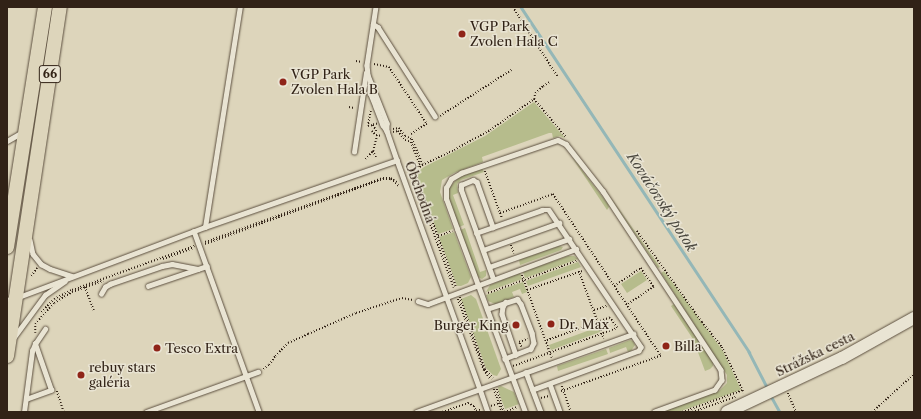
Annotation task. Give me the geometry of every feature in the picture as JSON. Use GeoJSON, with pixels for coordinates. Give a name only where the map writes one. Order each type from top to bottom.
{"type":"FeatureCollection","features":[{"type":"Feature","properties":{"kind":"main road","name":"66"},"geometry":{"type":"LineString","coordinates":[[7,247],[45,7]]}},
{"type":"Feature","properties":{"kind":"main road","name":"66"},"geometry":{"type":"LineString","coordinates":[[8,350],[11,299],[27,229],[60,7]]}},
{"type":"Feature","properties":{"kind":"street","name":"Strážska cesta"},"geometry":{"type":"LineString","coordinates":[[727,412],[750,396],[784,386],[842,358],[914,318]]}},
{"type":"Feature","properties":{"kind":"lane"},"geometry":{"type":"LineString","coordinates":[[205,227],[240,7]]}},
{"type":"Feature","properties":{"kind":"lane"},"geometry":{"type":"LineString","coordinates":[[354,152],[376,7]]}},
{"type":"Feature","properties":{"kind":"lane"},"geometry":{"type":"LineString","coordinates":[[373,24],[378,27],[436,118]]}},
{"type":"Feature","properties":{"kind":"lane"},"geometry":{"type":"LineString","coordinates":[[367,64],[370,83],[387,123],[397,160]]}},
{"type":"Feature","properties":{"kind":"lane"},"geometry":{"type":"LineString","coordinates":[[7,141],[17,136],[26,128]]}},
{"type":"Feature","properties":{"kind":"lane"},"geometry":{"type":"LineString","coordinates":[[525,412],[477,285],[445,193],[448,183],[456,176],[558,140],[566,144],[603,191],[713,356],[722,375],[719,385],[715,390],[655,412]]}},
{"type":"Feature","properties":{"kind":"lane","name":"Obchodná"},"geometry":{"type":"LineString","coordinates":[[72,276],[205,227],[397,160],[488,412]]}},
{"type":"Feature","properties":{"kind":"lane"},"geometry":{"type":"LineString","coordinates":[[493,227],[477,182],[473,180],[463,183],[460,186],[461,190],[493,279]]}},
{"type":"Feature","properties":{"kind":"lane"},"geometry":{"type":"LineString","coordinates":[[476,233],[544,209],[552,212],[641,347],[639,351],[533,390]]}},
{"type":"Feature","properties":{"kind":"lane"},"geometry":{"type":"LineString","coordinates":[[483,250],[559,223]]}},
{"type":"Feature","properties":{"kind":"lane"},"geometry":{"type":"LineString","coordinates":[[27,229],[33,254],[41,264],[50,269],[72,276]]}},
{"type":"Feature","properties":{"kind":"lane"},"geometry":{"type":"LineString","coordinates":[[194,231],[259,412]]}},
{"type":"Feature","properties":{"kind":"lane"},"geometry":{"type":"LineString","coordinates":[[489,267],[569,239]]}},
{"type":"Feature","properties":{"kind":"lane"},"geometry":{"type":"LineString","coordinates":[[418,301],[428,304],[446,296],[576,249]]}},
{"type":"Feature","properties":{"kind":"lane"},"geometry":{"type":"LineString","coordinates":[[101,294],[105,287],[110,284],[162,266],[172,264],[198,269]]}},
{"type":"Feature","properties":{"kind":"lane"},"geometry":{"type":"LineString","coordinates":[[148,286],[207,266]]}},
{"type":"Feature","properties":{"kind":"lane"},"geometry":{"type":"LineString","coordinates":[[11,299],[72,276]]}},
{"type":"Feature","properties":{"kind":"lane"},"geometry":{"type":"LineString","coordinates":[[8,350],[45,295],[72,276]]}},
{"type":"Feature","properties":{"kind":"lane"},"geometry":{"type":"LineString","coordinates":[[487,309],[515,299],[519,301],[534,341],[531,349],[505,359]]}},
{"type":"Feature","properties":{"kind":"lane"},"geometry":{"type":"LineString","coordinates":[[506,302],[503,307],[502,314],[516,355]]}},
{"type":"Feature","properties":{"kind":"lane"},"geometry":{"type":"LineString","coordinates":[[24,412],[35,344],[45,329]]}},
{"type":"Feature","properties":{"kind":"lane"},"geometry":{"type":"LineString","coordinates":[[416,412],[633,334]]}},
{"type":"Feature","properties":{"kind":"lane"},"geometry":{"type":"LineString","coordinates":[[26,399],[51,390],[35,344]]}},
{"type":"Feature","properties":{"kind":"lane"},"geometry":{"type":"LineString","coordinates":[[146,412],[258,372]]}},
{"type":"Feature","properties":{"kind":"lane"},"geometry":{"type":"LineString","coordinates":[[526,372],[541,412]]}},
{"type":"Feature","properties":{"kind":"lane"},"geometry":{"type":"LineString","coordinates":[[550,384],[560,412]]}},
{"type":"Feature","properties":{"kind":"path"},"geometry":{"type":"LineString","coordinates":[[513,7],[558,77]]}},
{"type":"Feature","properties":{"kind":"path"},"geometry":{"type":"LineString","coordinates":[[356,61],[389,67],[427,124]]}},
{"type":"Feature","properties":{"kind":"path"},"geometry":{"type":"LineString","coordinates":[[410,135],[511,70]]}},
{"type":"Feature","properties":{"kind":"path"},"geometry":{"type":"LineString","coordinates":[[414,180],[415,170],[421,165],[454,150],[490,130],[534,99],[535,93],[542,86],[550,82]]}},
{"type":"Feature","properties":{"kind":"path"},"geometry":{"type":"LineString","coordinates":[[349,107],[374,111]]}},
{"type":"Feature","properties":{"kind":"path"},"geometry":{"type":"LineString","coordinates":[[371,110],[368,126],[378,123]]}},
{"type":"Feature","properties":{"kind":"path"},"geometry":{"type":"LineString","coordinates":[[365,159],[373,150],[378,133],[373,125]]}},
{"type":"Feature","properties":{"kind":"path"},"geometry":{"type":"LineString","coordinates":[[377,136],[399,128],[405,136],[412,139],[421,165]]}},
{"type":"Feature","properties":{"kind":"path"},"geometry":{"type":"LineString","coordinates":[[372,131],[377,136]]}},
{"type":"Feature","properties":{"kind":"path"},"geometry":{"type":"LineString","coordinates":[[389,131],[398,131],[405,140],[411,142],[421,165]]}},
{"type":"Feature","properties":{"kind":"path"},"geometry":{"type":"LineString","coordinates":[[373,150],[376,157]]}},
{"type":"Feature","properties":{"kind":"path"},"geometry":{"type":"LineString","coordinates":[[421,165],[416,173],[417,183],[455,293],[484,370],[494,383],[500,403]]}},
{"type":"Feature","properties":{"kind":"path"},"geometry":{"type":"LineString","coordinates":[[483,166],[502,220]]}},
{"type":"Feature","properties":{"kind":"path"},"geometry":{"type":"LineString","coordinates":[[381,173],[383,178]]}},
{"type":"Feature","properties":{"kind":"path"},"geometry":{"type":"LineString","coordinates":[[32,323],[48,304],[72,290],[383,178],[391,178],[400,185],[414,180]]}},
{"type":"Feature","properties":{"kind":"path"},"geometry":{"type":"LineString","coordinates":[[205,244],[383,178],[391,180],[401,188]]}},
{"type":"Feature","properties":{"kind":"path"},"geometry":{"type":"LineString","coordinates":[[414,180],[417,183],[456,286]]}},
{"type":"Feature","properties":{"kind":"path"},"geometry":{"type":"LineString","coordinates":[[411,185],[417,183]]}},
{"type":"Feature","properties":{"kind":"path"},"geometry":{"type":"LineString","coordinates":[[438,236],[454,230]]}},
{"type":"Feature","properties":{"kind":"path"},"geometry":{"type":"LineString","coordinates":[[511,244],[515,255]]}},
{"type":"Feature","properties":{"kind":"path"},"geometry":{"type":"LineString","coordinates":[[486,294],[578,260]]}},
{"type":"Feature","properties":{"kind":"path"},"geometry":{"type":"LineString","coordinates":[[614,286],[641,268],[654,287],[627,305]]}},
{"type":"Feature","properties":{"kind":"path"},"geometry":{"type":"LineString","coordinates":[[527,290],[584,270]]}},
{"type":"Feature","properties":{"kind":"path"},"geometry":{"type":"LineString","coordinates":[[580,272],[604,340]]}},
{"type":"Feature","properties":{"kind":"path"},"geometry":{"type":"LineString","coordinates":[[521,273],[552,359]]}},
{"type":"Feature","properties":{"kind":"path"},"geometry":{"type":"LineString","coordinates":[[86,287],[94,311]]}},
{"type":"Feature","properties":{"kind":"path"},"geometry":{"type":"LineString","coordinates":[[465,295],[460,298],[485,369],[494,383],[503,412],[520,406]]}},
{"type":"Feature","properties":{"kind":"path"},"geometry":{"type":"LineString","coordinates":[[258,372],[269,365],[275,356],[288,343],[308,334],[356,313],[402,298],[418,301]]}},
{"type":"Feature","properties":{"kind":"path"},"geometry":{"type":"LineString","coordinates":[[594,310],[609,304]]}},
{"type":"Feature","properties":{"kind":"path"},"geometry":{"type":"LineString","coordinates":[[512,366],[617,328],[610,318],[546,341]]}},
{"type":"Feature","properties":{"kind":"path"},"geometry":{"type":"LineString","coordinates":[[536,334],[542,332]]}},
{"type":"Feature","properties":{"kind":"path"},"geometry":{"type":"LineString","coordinates":[[522,351],[519,342],[529,338]]}},
{"type":"Feature","properties":{"kind":"path"},"geometry":{"type":"LineString","coordinates":[[557,393],[616,372],[613,366]]}},
{"type":"Feature","properties":{"kind":"path"},"geometry":{"type":"LineString","coordinates":[[872,412],[914,374]]}},
{"type":"Feature","properties":{"kind":"path"},"geometry":{"type":"LineString","coordinates":[[494,383],[497,377]]}},
{"type":"Feature","properties":{"kind":"path"},"geometry":{"type":"LineString","coordinates":[[561,384],[571,412]]}},
{"type":"Feature","properties":{"kind":"path"},"geometry":{"type":"LineString","coordinates":[[784,386],[796,412]]}},
{"type":"Feature","properties":{"kind":"path"},"geometry":{"type":"LineString","coordinates":[[682,412],[743,390]]}},
{"type":"Feature","properties":{"kind":"path"},"geometry":{"type":"LineString","coordinates":[[540,399],[550,395]]}},
{"type":"Feature","properties":{"kind":"path"},"geometry":{"type":"LineString","coordinates":[[692,412],[750,396]]}},
{"type":"Feature","properties":{"kind":"path"},"geometry":{"type":"LineString","coordinates":[[442,412],[468,403],[474,406],[476,412],[482,409]]}},
{"type":"Feature","properties":{"kind":"path"},"geometry":{"type":"LineString","coordinates":[[491,406],[500,403]]}},
{"type":"Feature","properties":{"kind":"green space"},"geometry":{"type":"Polygon","coordinates":[[[534,102],[565,138],[560,136],[553,138],[552,133],[549,133],[482,157],[483,162],[454,173],[442,180],[440,192],[453,229],[438,234],[418,179],[418,172],[424,167],[485,136],[534,102]]]}},
{"type":"Feature","properties":{"kind":"green space"},"geometry":{"type":"Polygon","coordinates":[[[571,156],[608,204],[609,207],[607,210],[571,156]]]}},
{"type":"Feature","properties":{"kind":"green space"},"geometry":{"type":"Polygon","coordinates":[[[482,168],[484,172],[461,180],[457,184],[458,193],[453,195],[464,225],[459,227],[448,196],[449,188],[458,178],[482,168]]]}},
{"type":"Feature","properties":{"kind":"green space"},"geometry":{"type":"Polygon","coordinates":[[[605,189],[660,267],[658,268],[605,189]]]}},
{"type":"Feature","properties":{"kind":"green space"},"geometry":{"type":"Polygon","coordinates":[[[465,228],[480,272],[486,270],[486,276],[482,279],[476,276],[460,230],[465,228]]]}},
{"type":"Feature","properties":{"kind":"green space"},"geometry":{"type":"Polygon","coordinates":[[[454,232],[471,277],[468,283],[461,286],[457,286],[439,237],[454,232]]]}},
{"type":"Feature","properties":{"kind":"green space"},"geometry":{"type":"Polygon","coordinates":[[[559,246],[563,247],[561,250],[520,265],[519,260],[559,246]]]}},
{"type":"Feature","properties":{"kind":"green space"},"geometry":{"type":"Polygon","coordinates":[[[568,256],[574,256],[578,259],[525,278],[523,272],[568,256]]]}},
{"type":"Feature","properties":{"kind":"green space"},"geometry":{"type":"Polygon","coordinates":[[[578,262],[581,267],[528,286],[526,281],[578,262]]]}},
{"type":"Feature","properties":{"kind":"green space"},"geometry":{"type":"Polygon","coordinates":[[[641,271],[647,280],[627,293],[621,284],[641,271]]]}},
{"type":"Feature","properties":{"kind":"green space"},"geometry":{"type":"Polygon","coordinates":[[[664,271],[723,351],[741,390],[678,412],[662,412],[719,391],[727,383],[727,375],[661,273],[664,271]]]}},
{"type":"Feature","properties":{"kind":"green space"},"geometry":{"type":"Polygon","coordinates":[[[520,273],[522,279],[486,292],[490,285],[520,273]]]}},
{"type":"Feature","properties":{"kind":"green space"},"geometry":{"type":"Polygon","coordinates":[[[523,282],[527,292],[522,294],[520,289],[512,292],[514,297],[495,304],[488,301],[486,295],[523,282]]]}},
{"type":"Feature","properties":{"kind":"green space"},"geometry":{"type":"Polygon","coordinates":[[[471,295],[476,299],[501,369],[497,376],[493,375],[486,368],[461,299],[471,295]]]}},
{"type":"Feature","properties":{"kind":"green space"},"geometry":{"type":"Polygon","coordinates":[[[674,304],[713,361],[713,366],[710,369],[705,371],[693,339],[671,306],[674,304]]]}},
{"type":"Feature","properties":{"kind":"green space"},"geometry":{"type":"Polygon","coordinates":[[[598,327],[600,332],[551,350],[549,345],[598,327]]]}},
{"type":"Feature","properties":{"kind":"green space"},"geometry":{"type":"Polygon","coordinates":[[[630,340],[633,341],[635,345],[631,351],[628,352],[626,347],[610,353],[609,348],[630,340]]]}},
{"type":"Feature","properties":{"kind":"green space"},"geometry":{"type":"Polygon","coordinates":[[[606,349],[608,354],[558,371],[557,366],[606,349]]]}},
{"type":"Feature","properties":{"kind":"green space"},"geometry":{"type":"Polygon","coordinates":[[[501,386],[514,392],[519,404],[505,409],[499,393],[498,387],[501,386]]]}},
{"type":"Feature","properties":{"kind":"waterway","name":"Kováčovský potok"},"geometry":{"type":"LineString","coordinates":[[521,7],[749,352],[768,389]]}},
{"type":"Feature","properties":{"kind":"waterway","name":"Kováčovský potok"},"geometry":{"type":"LineString","coordinates":[[771,396],[780,412]]}},
{"type":"Feature","properties":{"kind":"place","name":"VGP Park Zvolen Hala C"},"geometry":{"type":"Point","coordinates":[462,34]}},
{"type":"Feature","properties":{"kind":"place","name":"VGP Park Zvolen Hala B"},"geometry":{"type":"Point","coordinates":[283,82]}},
{"type":"Feature","properties":{"kind":"place","name":"Dr. Max"},"geometry":{"type":"Point","coordinates":[551,324]}},
{"type":"Feature","properties":{"kind":"place","name":"Burger King"},"geometry":{"type":"Point","coordinates":[516,325]}},
{"type":"Feature","properties":{"kind":"place","name":"Billa"},"geometry":{"type":"Point","coordinates":[666,346]}},
{"type":"Feature","properties":{"kind":"place","name":"Tesco Extra"},"geometry":{"type":"Point","coordinates":[157,348]}},
{"type":"Feature","properties":{"kind":"place","name":"rebuy stars galéria"},"geometry":{"type":"Point","coordinates":[81,375]}}]}
